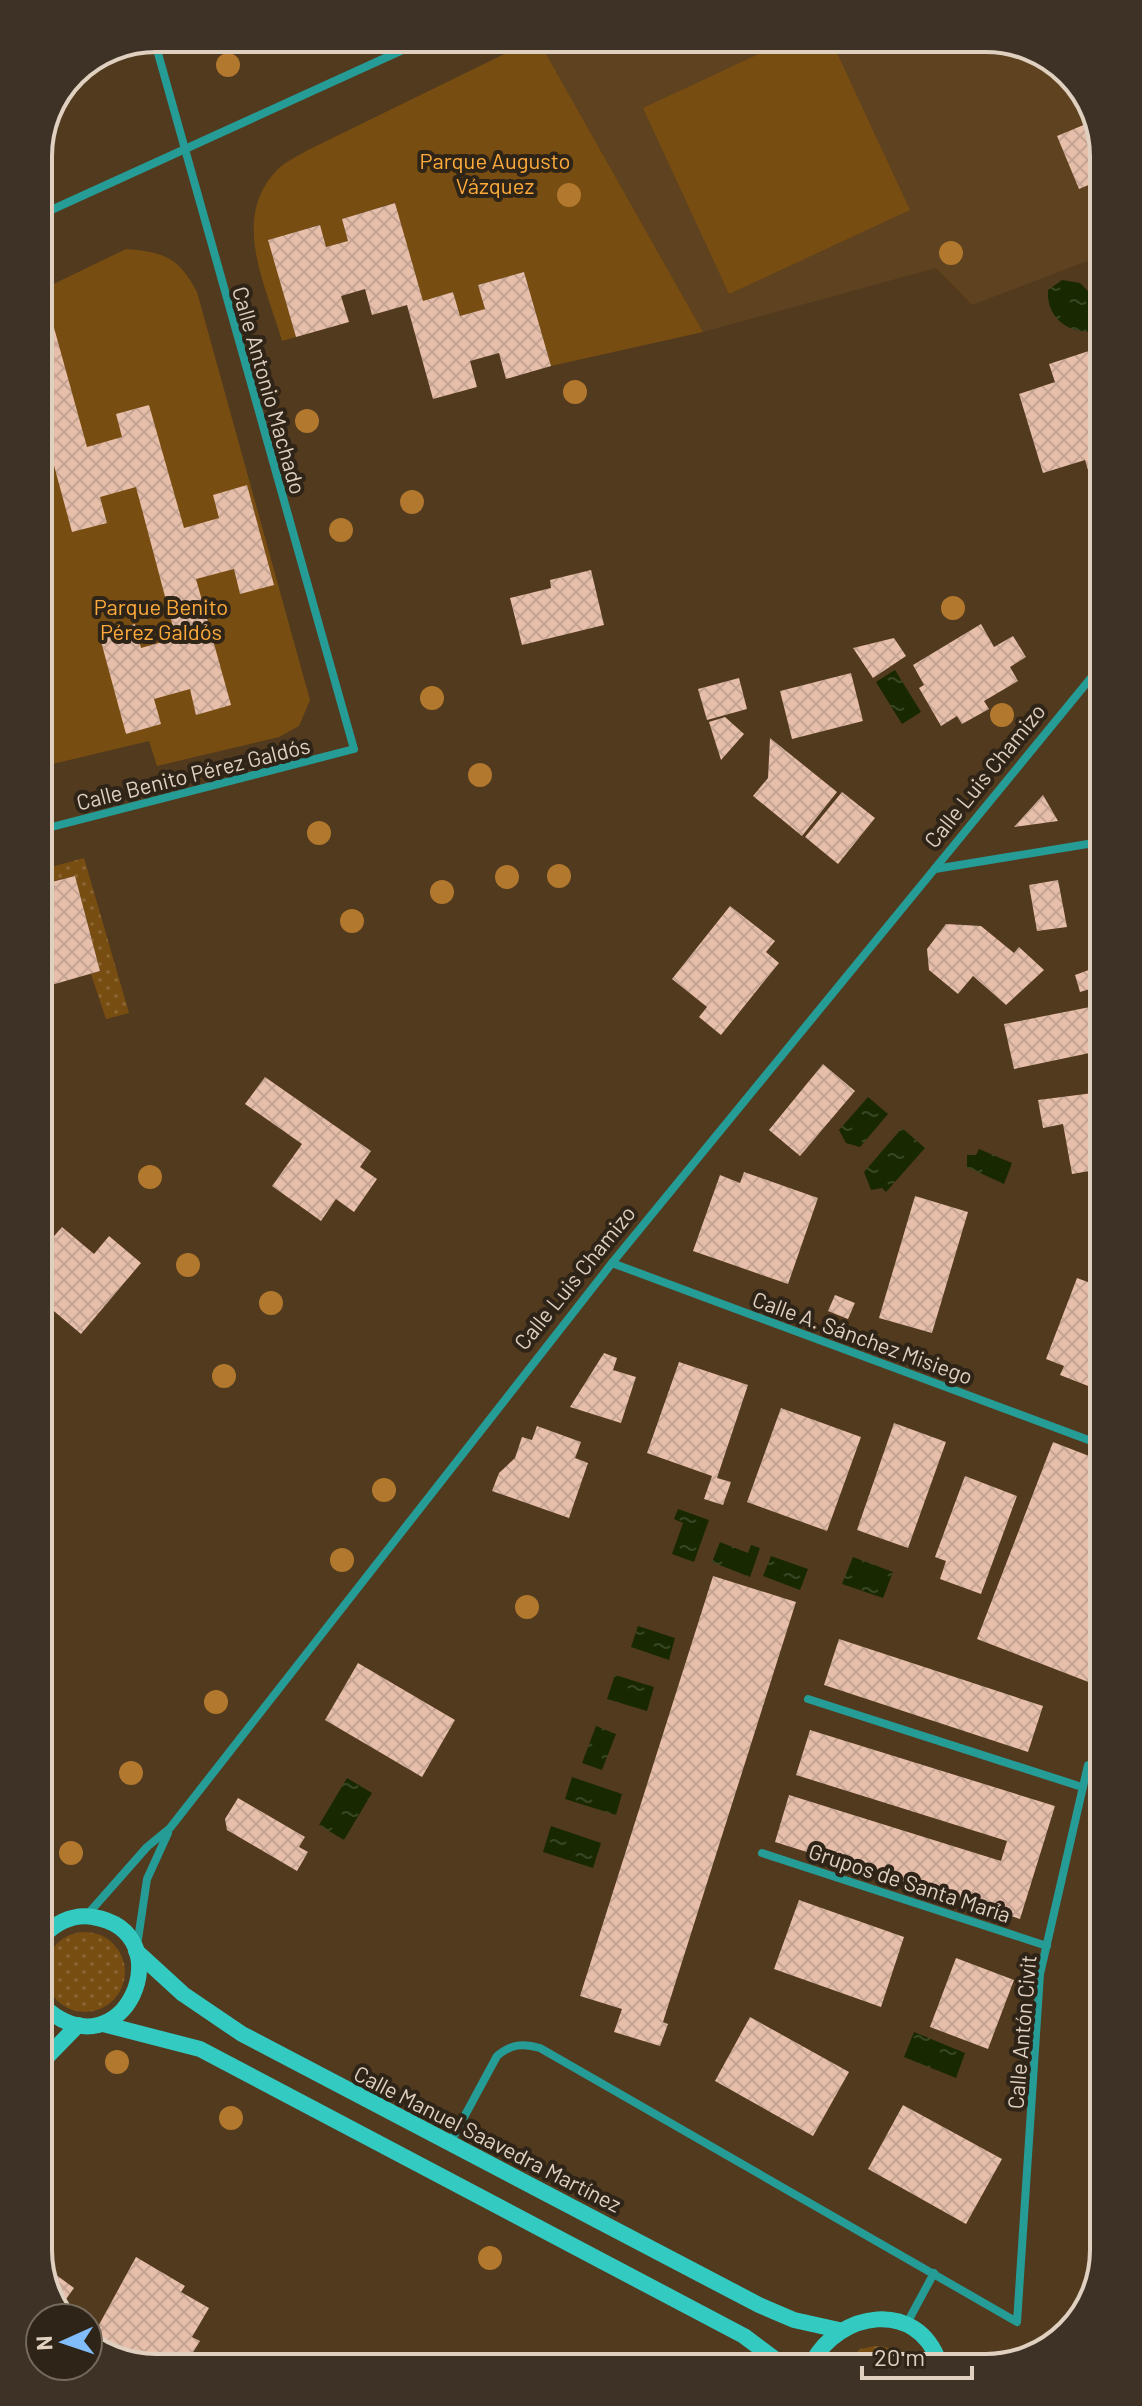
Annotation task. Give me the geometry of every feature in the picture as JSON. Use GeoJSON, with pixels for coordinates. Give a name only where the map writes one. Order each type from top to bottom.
{"type":"FeatureCollection","features":[{"type":"Feature","properties":{"kind":"main road"},"geometry":{"type":"LineString","coordinates":[[52,1922],[87,1916]]}},
{"type":"Feature","properties":{"kind":"main road","name":"Calle Manuel Saavedra Martínez"},"geometry":{"type":"LineString","coordinates":[[87,1916],[117,1925],[136,1951],[183,1994],[242,2034],[759,2305],[794,2320],[839,2330]]}},
{"type":"Feature","properties":{"kind":"main road"},"geometry":{"type":"LineString","coordinates":[[103,2024],[118,2016],[135,1993],[140,1965],[136,1951]]}},
{"type":"Feature","properties":{"kind":"main road"},"geometry":{"type":"LineString","coordinates":[[52,2015],[78,2025],[103,2024],[200,2049],[744,2336],[768,2354]]}},
{"type":"Feature","properties":{"kind":"main road"},"geometry":{"type":"LineString","coordinates":[[52,2052],[78,2025]]}},
{"type":"Feature","properties":{"kind":"main road"},"geometry":{"type":"LineString","coordinates":[[818,2354],[839,2330],[872,2319],[905,2325],[924,2338],[934,2354]]}},
{"type":"Feature","properties":{"kind":"street","name":"Calle Antonio Machado"},"geometry":{"type":"LineString","coordinates":[[157,52],[183,153],[354,749]]}},
{"type":"Feature","properties":{"kind":"street"},"geometry":{"type":"LineString","coordinates":[[52,210],[183,153],[399,52]]}},
{"type":"Feature","properties":{"kind":"street","name":"Calle Luis Chamizo"},"geometry":{"type":"LineString","coordinates":[[87,1916],[147,1847],[170,1828],[612,1263],[1090,679]]}},
{"type":"Feature","properties":{"kind":"street","name":"Calle Benito Pérez Galdós"},"geometry":{"type":"LineString","coordinates":[[52,827],[354,749]]}},
{"type":"Feature","properties":{"kind":"street"},"geometry":{"type":"LineString","coordinates":[[935,869],[1090,844]]}},
{"type":"Feature","properties":{"kind":"street","name":"Calle A. Sánchez Misiego"},"geometry":{"type":"LineString","coordinates":[[612,1263],[1090,1441]]}},
{"type":"Feature","properties":{"kind":"street"},"geometry":{"type":"LineString","coordinates":[[808,1699],[1082,1787]]}},
{"type":"Feature","properties":{"kind":"street","name":"Calle Antón Civit"},"geometry":{"type":"LineString","coordinates":[[934,2273],[1017,2322],[1040,1974],[1082,1787],[1090,1764]]}},
{"type":"Feature","properties":{"kind":"street"},"geometry":{"type":"LineString","coordinates":[[136,1951],[147,1879],[170,1828]]}},
{"type":"Feature","properties":{"kind":"street","name":"Grupos de Santa María"},"geometry":{"type":"LineString","coordinates":[[762,1853],[1047,1946]]}},
{"type":"Feature","properties":{"kind":"street"},"geometry":{"type":"LineString","coordinates":[[450,2143],[497,2056],[507,2047],[529,2045],[934,2273],[905,2325]]}},
{"type":"Feature","properties":{"kind":"shaded area"},"geometry":{"type":"Polygon","coordinates":[[[545,52],[993,52],[1038,66],[1060,82],[1076,104],[1088,136],[1090,156],[1090,260],[972,305],[936,268],[703,332],[545,52]]]}},
{"type":"Feature","properties":{"kind":"green space","name":"Parque Augusto Vázquez"},"geometry":{"type":"Polygon","coordinates":[[[508,52],[545,52],[703,332],[551,366],[524,272],[478,285],[485,309],[460,316],[453,292],[423,301],[394,203],[342,219],[348,241],[326,247],[319,225],[269,240],[296,337],[282,341],[256,253],[256,210],[263,189],[277,170],[308,150],[508,52]]]}},
{"type":"Feature","properties":{"kind":"green space"},"geometry":{"type":"Polygon","coordinates":[[[763,52],[837,52],[910,210],[729,294],[643,108],[763,52]]]}},
{"type":"Feature","properties":{"kind":"green space","name":"Parque Benito Pérez Galdós"},"geometry":{"type":"Polygon","coordinates":[[[126,249],[151,252],[169,259],[184,271],[197,292],[310,700],[299,726],[279,737],[157,766],[149,741],[52,764],[52,285],[126,249]]]}},
{"type":"Feature","properties":{"kind":"green space"},"geometry":{"type":"Polygon","coordinates":[[[84,858],[129,1013],[106,1019],[91,974],[100,971],[75,876],[52,881],[52,867],[84,858]]]}},
{"type":"Feature","properties":{"kind":"green space"},"geometry":{"type":"Polygon","coordinates":[[[85,1932],[100,1935],[118,1950],[124,1964],[122,1987],[113,2000],[100,2009],[85,2012],[70,2009],[52,1994],[52,1950],[70,1935],[85,1932]]]}},
{"type":"Feature","properties":{"kind":"green space"},"geometry":{"type":"Polygon","coordinates":[[[875,2346],[890,2348],[898,2354],[855,2354],[860,2349],[875,2346]]]}},
{"type":"Feature","properties":{"kind":"water"},"geometry":{"type":"Polygon","coordinates":[[[1062,280],[1080,283],[1090,293],[1090,331],[1076,330],[1061,322],[1051,308],[1048,290],[1062,280]]]}},
{"type":"Feature","properties":{"kind":"water"},"geometry":{"type":"Polygon","coordinates":[[[895,670],[921,712],[902,724],[876,682],[895,670]]]}},
{"type":"Feature","properties":{"kind":"water"},"geometry":{"type":"Polygon","coordinates":[[[868,1097],[888,1114],[860,1147],[846,1143],[839,1130],[868,1097]]]}},
{"type":"Feature","properties":{"kind":"water"},"geometry":{"type":"Polygon","coordinates":[[[902,1128],[925,1148],[886,1192],[882,1188],[871,1190],[864,1172],[902,1128]]]}},
{"type":"Feature","properties":{"kind":"water"},"geometry":{"type":"Polygon","coordinates":[[[979,1149],[1012,1163],[1004,1184],[967,1167],[967,1155],[976,1155],[979,1149]]]}},
{"type":"Feature","properties":{"kind":"water"},"geometry":{"type":"Polygon","coordinates":[[[678,1509],[709,1520],[694,1562],[672,1554],[683,1523],[674,1519],[678,1509]]]}},
{"type":"Feature","properties":{"kind":"water"},"geometry":{"type":"Polygon","coordinates":[[[720,1542],[748,1553],[751,1545],[760,1548],[750,1577],[712,1562],[720,1542]]]}},
{"type":"Feature","properties":{"kind":"water"},"geometry":{"type":"Polygon","coordinates":[[[771,1556],[808,1569],[800,1590],[763,1576],[771,1556]]]}},
{"type":"Feature","properties":{"kind":"water"},"geometry":{"type":"Polygon","coordinates":[[[853,1557],[893,1572],[883,1598],[842,1584],[853,1557]]]}},
{"type":"Feature","properties":{"kind":"water"},"geometry":{"type":"Polygon","coordinates":[[[638,1626],[675,1638],[669,1660],[631,1647],[638,1626]]]}},
{"type":"Feature","properties":{"kind":"water"},"geometry":{"type":"Polygon","coordinates":[[[615,1675],[654,1687],[647,1711],[607,1699],[615,1675]]]}},
{"type":"Feature","properties":{"kind":"water"},"geometry":{"type":"Polygon","coordinates":[[[596,1726],[616,1734],[602,1770],[582,1763],[596,1726]]]}},
{"type":"Feature","properties":{"kind":"water"},"geometry":{"type":"Polygon","coordinates":[[[572,1777],[622,1794],[616,1815],[565,1799],[572,1777]]]}},
{"type":"Feature","properties":{"kind":"water"},"geometry":{"type":"Polygon","coordinates":[[[347,1778],[372,1793],[344,1840],[319,1825],[347,1778]]]}},
{"type":"Feature","properties":{"kind":"water"},"geometry":{"type":"Polygon","coordinates":[[[551,1826],[601,1843],[593,1868],[543,1852],[551,1826]]]}},
{"type":"Feature","properties":{"kind":"water"},"geometry":{"type":"Polygon","coordinates":[[[914,2032],[965,2053],[956,2078],[904,2057],[914,2032]]]}},
{"type":"Feature","properties":{"kind":"building"},"geometry":{"type":"Polygon","coordinates":[[[1085,125],[1090,156],[1090,184],[1079,189],[1057,136],[1085,125]]]}},
{"type":"Feature","properties":{"kind":"building"},"geometry":{"type":"Polygon","coordinates":[[[395,203],[423,301],[453,292],[460,316],[485,309],[478,285],[524,272],[551,366],[506,379],[499,353],[470,361],[477,387],[433,399],[407,305],[372,315],[365,289],[341,296],[349,322],[296,337],[268,240],[320,225],[326,247],[348,241],[342,219],[395,203]]]}},
{"type":"Feature","properties":{"kind":"building"},"geometry":{"type":"Polygon","coordinates":[[[52,324],[87,447],[122,437],[116,414],[149,405],[184,528],[219,518],[213,495],[247,485],[274,585],[240,594],[234,569],[196,579],[231,705],[196,715],[190,689],[154,699],[161,724],[126,734],[99,634],[135,624],[141,648],[176,638],[136,487],[100,497],[107,523],[72,532],[52,458],[52,324]]]}},
{"type":"Feature","properties":{"kind":"building"},"geometry":{"type":"Polygon","coordinates":[[[1090,351],[1090,469],[1085,460],[1043,473],[1019,394],[1055,382],[1049,364],[1090,351]]]}},
{"type":"Feature","properties":{"kind":"building"},"geometry":{"type":"Polygon","coordinates":[[[591,570],[604,625],[522,645],[510,598],[551,588],[550,580],[591,570]]]}},
{"type":"Feature","properties":{"kind":"building"},"geometry":{"type":"Polygon","coordinates":[[[981,624],[994,647],[1013,636],[1026,657],[1010,667],[1018,681],[984,701],[989,709],[962,724],[957,716],[941,726],[919,688],[924,685],[913,665],[981,624]]]}},
{"type":"Feature","properties":{"kind":"building"},"geometry":{"type":"Polygon","coordinates":[[[894,638],[906,656],[873,678],[853,648],[894,638]]]}},
{"type":"Feature","properties":{"kind":"building"},"geometry":{"type":"Polygon","coordinates":[[[851,673],[863,721],[792,739],[780,691],[851,673]]]}},
{"type":"Feature","properties":{"kind":"building"},"geometry":{"type":"Polygon","coordinates":[[[739,678],[747,709],[707,720],[698,689],[739,678]]]}},
{"type":"Feature","properties":{"kind":"building"},"geometry":{"type":"Polygon","coordinates":[[[725,717],[744,734],[721,760],[709,722],[725,717]]]}},
{"type":"Feature","properties":{"kind":"building"},"geometry":{"type":"Polygon","coordinates":[[[770,738],[837,792],[802,836],[753,796],[768,778],[770,738]]]}},
{"type":"Feature","properties":{"kind":"building"},"geometry":{"type":"Polygon","coordinates":[[[842,792],[875,818],[838,864],[805,837],[842,792]]]}},
{"type":"Feature","properties":{"kind":"building"},"geometry":{"type":"Polygon","coordinates":[[[1043,795],[1058,821],[1014,827],[1043,795]]]}},
{"type":"Feature","properties":{"kind":"building"},"geometry":{"type":"Polygon","coordinates":[[[75,876],[100,971],[52,985],[52,882],[75,876]]]}},
{"type":"Feature","properties":{"kind":"building"},"geometry":{"type":"Polygon","coordinates":[[[1058,880],[1067,927],[1037,931],[1029,885],[1058,880]]]}},
{"type":"Feature","properties":{"kind":"building"},"geometry":{"type":"Polygon","coordinates":[[[730,906],[775,941],[766,952],[779,963],[721,1035],[699,1017],[707,1007],[672,979],[730,906]]]}},
{"type":"Feature","properties":{"kind":"building"},"geometry":{"type":"Polygon","coordinates":[[[946,924],[981,926],[1014,953],[1019,947],[1044,970],[1006,1005],[973,976],[958,994],[929,970],[927,949],[946,924]]]}},
{"type":"Feature","properties":{"kind":"building"},"geometry":{"type":"Polygon","coordinates":[[[1090,970],[1090,989],[1080,992],[1075,975],[1090,970]]]}},
{"type":"Feature","properties":{"kind":"building"},"geometry":{"type":"Polygon","coordinates":[[[1090,1007],[1090,1053],[1014,1069],[1004,1024],[1090,1007]]]}},
{"type":"Feature","properties":{"kind":"building"},"geometry":{"type":"Polygon","coordinates":[[[823,1064],[855,1091],[800,1156],[769,1130],[823,1064]]]}},
{"type":"Feature","properties":{"kind":"building"},"geometry":{"type":"Polygon","coordinates":[[[265,1077],[371,1151],[360,1167],[377,1179],[354,1212],[336,1199],[321,1221],[272,1186],[302,1144],[245,1104],[265,1077]]]}},
{"type":"Feature","properties":{"kind":"building"},"geometry":{"type":"Polygon","coordinates":[[[1090,1093],[1090,1171],[1072,1174],[1063,1124],[1043,1128],[1038,1100],[1090,1093]]]}},
{"type":"Feature","properties":{"kind":"building"},"geometry":{"type":"Polygon","coordinates":[[[744,1172],[818,1198],[788,1284],[693,1251],[720,1175],[740,1183],[744,1172]]]}},
{"type":"Feature","properties":{"kind":"building"},"geometry":{"type":"Polygon","coordinates":[[[915,1196],[968,1212],[932,1333],[879,1318],[915,1196]]]}},
{"type":"Feature","properties":{"kind":"building"},"geometry":{"type":"Polygon","coordinates":[[[62,1227],[94,1254],[109,1236],[141,1263],[81,1334],[52,1309],[52,1238],[62,1227]]]}},
{"type":"Feature","properties":{"kind":"building"},"geometry":{"type":"Polygon","coordinates":[[[1077,1278],[1090,1283],[1090,1387],[1060,1375],[1064,1366],[1046,1359],[1077,1278]]]}},
{"type":"Feature","properties":{"kind":"building"},"geometry":{"type":"Polygon","coordinates":[[[835,1295],[855,1303],[848,1319],[828,1311],[835,1295]]]}},
{"type":"Feature","properties":{"kind":"building"},"geometry":{"type":"Polygon","coordinates":[[[604,1353],[617,1358],[613,1370],[636,1377],[621,1423],[570,1407],[604,1353]]]}},
{"type":"Feature","properties":{"kind":"building"},"geometry":{"type":"Polygon","coordinates":[[[679,1362],[748,1385],[717,1478],[731,1482],[723,1505],[704,1499],[712,1476],[647,1453],[679,1362]]]}},
{"type":"Feature","properties":{"kind":"building"},"geometry":{"type":"Polygon","coordinates":[[[781,1408],[861,1437],[827,1531],[747,1502],[781,1408]]]}},
{"type":"Feature","properties":{"kind":"building"},"geometry":{"type":"Polygon","coordinates":[[[894,1423],[946,1442],[908,1548],[857,1530],[894,1423]]]}},
{"type":"Feature","properties":{"kind":"building"},"geometry":{"type":"Polygon","coordinates":[[[537,1426],[581,1442],[575,1458],[588,1463],[569,1518],[492,1491],[499,1473],[515,1458],[522,1437],[532,1440],[537,1426]]]}},
{"type":"Feature","properties":{"kind":"building"},"geometry":{"type":"Polygon","coordinates":[[[1053,1442],[1090,1456],[1090,1683],[977,1639],[1053,1442]]]}},
{"type":"Feature","properties":{"kind":"building"},"geometry":{"type":"Polygon","coordinates":[[[965,1476],[1017,1496],[981,1594],[940,1579],[946,1561],[935,1557],[965,1476]]]}},
{"type":"Feature","properties":{"kind":"building"},"geometry":{"type":"Polygon","coordinates":[[[713,1576],[796,1602],[663,2022],[668,2024],[660,2046],[614,2032],[622,2009],[580,1996],[713,1576]]]}},
{"type":"Feature","properties":{"kind":"building"},"geometry":{"type":"Polygon","coordinates":[[[839,1639],[1043,1706],[1028,1752],[824,1685],[839,1639]]]}},
{"type":"Feature","properties":{"kind":"building"},"geometry":{"type":"Polygon","coordinates":[[[358,1663],[455,1720],[422,1777],[325,1720],[358,1663]]]}},
{"type":"Feature","properties":{"kind":"building"},"geometry":{"type":"Polygon","coordinates":[[[810,1730],[1055,1806],[1020,1919],[775,1842],[789,1795],[1001,1861],[1007,1841],[796,1775],[810,1730]]]}},
{"type":"Feature","properties":{"kind":"building"},"geometry":{"type":"Polygon","coordinates":[[[238,1798],[305,1837],[299,1847],[308,1852],[297,1871],[227,1830],[225,1819],[238,1798]]]}},
{"type":"Feature","properties":{"kind":"building"},"geometry":{"type":"Polygon","coordinates":[[[799,1900],[904,1937],[881,2007],[774,1969],[799,1900]]]}},
{"type":"Feature","properties":{"kind":"building"},"geometry":{"type":"Polygon","coordinates":[[[956,1958],[1014,1980],[988,2049],[930,2027],[956,1958]]]}},
{"type":"Feature","properties":{"kind":"building"},"geometry":{"type":"Polygon","coordinates":[[[750,2017],[849,2072],[813,2136],[715,2081],[750,2017]]]}},
{"type":"Feature","properties":{"kind":"building"},"geometry":{"type":"Polygon","coordinates":[[[903,2105],[1002,2159],[966,2224],[868,2169],[903,2105]]]}},
{"type":"Feature","properties":{"kind":"building"},"geometry":{"type":"Polygon","coordinates":[[[136,2257],[185,2286],[181,2292],[209,2308],[192,2337],[200,2341],[192,2354],[149,2354],[104,2340],[104,2316],[136,2257]]]}},
{"type":"Feature","properties":{"kind":"building"},"geometry":{"type":"Polygon","coordinates":[[[55,2274],[74,2288],[65,2300],[60,2290],[55,2274]]]}}]}
